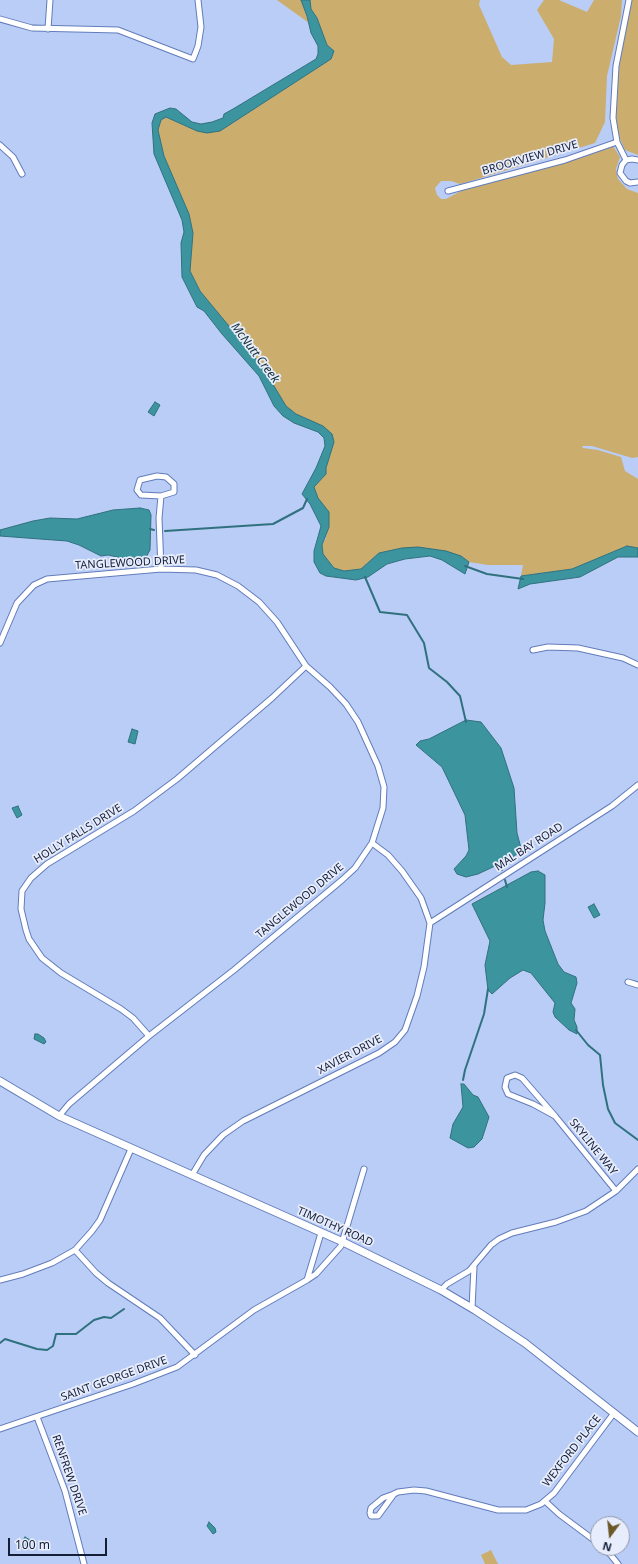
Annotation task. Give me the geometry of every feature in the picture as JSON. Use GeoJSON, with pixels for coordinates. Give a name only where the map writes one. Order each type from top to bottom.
{"type":"FeatureCollection","features":[{"type":"Feature","properties":{"kind":"main road","name":"TIMOTHY ROAD"},"geometry":{"type":"LineString","coordinates":[[0,1081],[59,1116],[343,1242],[441,1290],[472,1308],[525,1343],[638,1432]]}},
{"type":"Feature","properties":{"kind":"street"},"geometry":{"type":"LineString","coordinates":[[48,29],[50,0]]}},
{"type":"Feature","properties":{"kind":"street"},"geometry":{"type":"LineString","coordinates":[[0,19],[17,25],[48,29],[118,30],[193,59],[198,46],[201,26],[198,0]]}},
{"type":"Feature","properties":{"kind":"street"},"geometry":{"type":"LineString","coordinates":[[626,160],[617,142],[613,118],[616,66],[629,0]]}},
{"type":"Feature","properties":{"kind":"street","name":"BROOKVIEW DRIVE"},"geometry":{"type":"LineString","coordinates":[[448,191],[565,160],[617,142]]}},
{"type":"Feature","properties":{"kind":"street"},"geometry":{"type":"LineString","coordinates":[[0,145],[13,157],[22,174]]}},
{"type":"Feature","properties":{"kind":"street"},"geometry":{"type":"LineString","coordinates":[[638,160],[626,160],[620,168],[621,177],[630,183],[638,182]]}},
{"type":"Feature","properties":{"kind":"street"},"geometry":{"type":"LineString","coordinates":[[157,476],[170,479],[174,484],[174,492],[161,496],[141,495],[137,490],[140,480],[157,476]]}},
{"type":"Feature","properties":{"kind":"street"},"geometry":{"type":"LineString","coordinates":[[161,496],[159,518],[161,569]]}},
{"type":"Feature","properties":{"kind":"street","name":"TANGLEWOOD DRIVE"},"geometry":{"type":"LineString","coordinates":[[0,643],[17,603],[24,593],[40,581],[68,576],[161,569],[208,572],[238,586],[268,611],[306,666],[330,687],[346,704],[358,722],[378,766],[384,787],[383,808],[372,844],[355,868],[325,896],[149,1036],[69,1104],[59,1116]]}},
{"type":"Feature","properties":{"kind":"street"},"geometry":{"type":"LineString","coordinates":[[533,650],[548,648],[578,648],[622,658],[638,665]]}},
{"type":"Feature","properties":{"kind":"street","name":"HOLLY FALLS DRIVE"},"geometry":{"type":"LineString","coordinates":[[149,1036],[133,1018],[121,1009],[61,973],[42,958],[32,943],[26,930],[21,910],[22,891],[31,878],[47,864],[134,811],[177,780],[272,698],[306,666]]}},
{"type":"Feature","properties":{"kind":"street","name":"MAL BAY ROAD"},"geometry":{"type":"LineString","coordinates":[[430,923],[612,806],[638,785]]}},
{"type":"Feature","properties":{"kind":"street","name":"XAVIER DRIVE"},"geometry":{"type":"LineString","coordinates":[[192,1176],[213,1144],[233,1128],[379,1053],[400,1036],[410,1017],[419,989],[427,952],[430,923],[421,898],[402,872],[388,855],[372,844]]}},
{"type":"Feature","properties":{"kind":"street"},"geometry":{"type":"LineString","coordinates":[[628,982],[638,985]]}},
{"type":"Feature","properties":{"kind":"street","name":"SKYLINE WAY"},"geometry":{"type":"LineString","coordinates":[[555,1116],[540,1107],[508,1094],[505,1087],[507,1078],[514,1075],[522,1078],[555,1116],[616,1191]]}},
{"type":"Feature","properties":{"kind":"street"},"geometry":{"type":"LineString","coordinates":[[0,1280],[23,1274],[52,1263],[75,1250],[100,1220],[131,1149]]}},
{"type":"Feature","properties":{"kind":"street"},"geometry":{"type":"LineString","coordinates":[[343,1242],[364,1169]]}},
{"type":"Feature","properties":{"kind":"street"},"geometry":{"type":"LineString","coordinates":[[441,1290],[447,1284],[474,1267],[487,1249],[499,1240],[512,1233],[556,1222],[586,1211],[616,1191],[638,1169]]}},
{"type":"Feature","properties":{"kind":"street"},"geometry":{"type":"LineString","coordinates":[[307,1280],[321,1232]]}},
{"type":"Feature","properties":{"kind":"street","name":"SAINT GEORGE DRIVE"},"geometry":{"type":"LineString","coordinates":[[0,1428],[38,1417],[181,1366],[254,1310],[307,1280],[337,1252],[343,1242]]}},
{"type":"Feature","properties":{"kind":"street"},"geometry":{"type":"LineString","coordinates":[[75,1250],[96,1273],[108,1283],[160,1318],[195,1355]]}},
{"type":"Feature","properties":{"kind":"street"},"geometry":{"type":"LineString","coordinates":[[472,1308],[474,1267]]}},
{"type":"Feature","properties":{"kind":"street","name":"WEXFORD PLACE"},"geometry":{"type":"LineString","coordinates":[[394,1494],[378,1516],[371,1516],[370,1511],[376,1503],[394,1494],[408,1490],[426,1491],[507,1511],[526,1510],[545,1501],[554,1493],[614,1413]]}},
{"type":"Feature","properties":{"kind":"street","name":"RENFREW DRIVE"},"geometry":{"type":"LineString","coordinates":[[38,1417],[65,1491],[84,1564]]}},
{"type":"Feature","properties":{"kind":"street","name":"WEXFORD PLACE"},"geometry":{"type":"LineString","coordinates":[[545,1501],[559,1514],[590,1536]]}},
{"type":"Feature","properties":{"kind":"street"},"geometry":{"type":"LineString","coordinates":[[612,1556],[618,1564]]}},
{"type":"Feature","properties":{"kind":"shaded area"},"geometry":{"type":"Polygon","coordinates":[[[277,0],[301,0],[309,23],[277,0]]]}},
{"type":"Feature","properties":{"kind":"shaded area"},"geometry":{"type":"Polygon","coordinates":[[[301,0],[310,0],[311,9],[317,18],[327,45],[334,51],[331,59],[220,131],[207,133],[197,131],[166,117],[161,120],[158,130],[164,156],[189,214],[193,233],[190,271],[200,291],[262,366],[286,406],[296,414],[323,426],[332,434],[334,442],[326,468],[326,474],[314,487],[318,498],[329,512],[329,527],[322,545],[323,554],[334,568],[344,571],[361,569],[379,553],[402,548],[418,547],[446,551],[461,556],[469,562],[465,574],[442,560],[430,556],[405,559],[387,564],[368,577],[356,580],[326,576],[320,573],[314,562],[314,551],[321,526],[310,504],[302,494],[316,468],[325,446],[324,438],[318,432],[294,423],[283,416],[274,406],[259,376],[204,311],[197,307],[182,277],[181,243],[184,232],[182,220],[154,154],[152,123],[155,114],[170,108],[176,109],[192,122],[201,124],[212,122],[223,118],[224,114],[316,59],[318,54],[318,46],[311,33],[301,0]]]}},
{"type":"Feature","properties":{"kind":"shaded area"},"geometry":{"type":"Polygon","coordinates":[[[310,0],[480,0],[479,5],[502,57],[511,65],[552,62],[554,39],[537,10],[544,0],[559,0],[587,12],[594,0],[622,0],[621,16],[607,76],[605,122],[595,143],[460,184],[451,181],[441,181],[435,188],[437,195],[441,199],[446,199],[461,191],[583,157],[613,146],[620,157],[616,169],[618,179],[627,189],[638,193],[638,457],[632,458],[592,446],[582,446],[583,448],[598,450],[621,457],[625,471],[638,479],[638,548],[627,546],[572,569],[521,576],[523,565],[488,565],[469,562],[461,556],[392,551],[379,553],[361,569],[344,571],[334,568],[323,554],[322,545],[326,538],[329,512],[318,498],[314,487],[326,474],[326,468],[334,442],[308,419],[296,414],[286,406],[262,366],[200,291],[190,271],[193,233],[189,214],[164,156],[158,129],[161,120],[166,117],[197,131],[220,131],[331,59],[334,51],[327,45],[317,18],[311,9],[310,0]]]}},
{"type":"Feature","properties":{"kind":"shaded area"},"geometry":{"type":"Polygon","coordinates":[[[630,0],[638,0],[638,155],[625,150],[617,132],[615,93],[630,0]]]}},
{"type":"Feature","properties":{"kind":"shaded area"},"geometry":{"type":"Polygon","coordinates":[[[155,402],[160,405],[154,416],[148,412],[155,402]]]}},
{"type":"Feature","properties":{"kind":"shaded area"},"geometry":{"type":"Polygon","coordinates":[[[140,508],[149,510],[151,515],[150,550],[145,559],[136,561],[108,555],[101,556],[67,541],[0,536],[0,530],[33,521],[50,518],[77,519],[113,510],[140,508]]]}},
{"type":"Feature","properties":{"kind":"shaded area"},"geometry":{"type":"Polygon","coordinates":[[[627,546],[638,548],[638,557],[618,557],[580,577],[530,584],[518,589],[521,576],[572,569],[627,546]]]}},
{"type":"Feature","properties":{"kind":"shaded area"},"geometry":{"type":"Polygon","coordinates":[[[466,720],[481,722],[501,748],[514,788],[517,833],[521,851],[510,859],[478,874],[466,877],[457,874],[454,869],[466,856],[469,850],[465,815],[442,767],[416,745],[420,741],[429,739],[466,720]]]}},
{"type":"Feature","properties":{"kind":"shaded area"},"geometry":{"type":"Polygon","coordinates":[[[132,729],[138,731],[135,744],[128,742],[132,729]]]}},
{"type":"Feature","properties":{"kind":"shaded area"},"geometry":{"type":"Polygon","coordinates":[[[18,806],[22,815],[17,818],[12,808],[18,806]]]}},
{"type":"Feature","properties":{"kind":"shaded area"},"geometry":{"type":"Polygon","coordinates":[[[538,871],[545,875],[545,903],[543,920],[545,931],[558,964],[564,972],[576,977],[577,983],[571,1003],[575,1009],[574,1020],[577,1027],[577,1034],[569,1030],[555,1017],[553,1012],[555,1003],[531,973],[523,970],[510,978],[492,994],[488,990],[485,965],[490,941],[472,904],[531,872],[538,871]]]}},
{"type":"Feature","properties":{"kind":"shaded area"},"geometry":{"type":"Polygon","coordinates":[[[594,904],[600,915],[594,918],[588,907],[594,904]]]}},
{"type":"Feature","properties":{"kind":"shaded area"},"geometry":{"type":"Polygon","coordinates":[[[35,1034],[38,1034],[44,1038],[46,1042],[44,1044],[34,1039],[35,1034]]]}},
{"type":"Feature","properties":{"kind":"shaded area"},"geometry":{"type":"Polygon","coordinates":[[[461,1084],[464,1084],[473,1095],[478,1097],[489,1117],[482,1139],[474,1147],[468,1148],[450,1138],[453,1124],[463,1107],[461,1084]]]}},
{"type":"Feature","properties":{"kind":"shaded area"},"geometry":{"type":"Polygon","coordinates":[[[209,1522],[215,1528],[216,1532],[213,1534],[207,1526],[209,1522]]]}},
{"type":"Feature","properties":{"kind":"shaded area"},"geometry":{"type":"Polygon","coordinates":[[[25,1537],[30,1540],[25,1550],[20,1546],[25,1537]]]}},
{"type":"Feature","properties":{"kind":"shaded area"},"geometry":{"type":"Polygon","coordinates":[[[491,1550],[498,1564],[485,1564],[481,1555],[491,1550]]]}},
{"type":"Feature","properties":{"kind":"waterway"},"geometry":{"type":"LineString","coordinates":[[165,531],[273,524],[303,508],[307,499]]}},
{"type":"Feature","properties":{"kind":"waterway"},"geometry":{"type":"LineString","coordinates":[[150,529],[154,530]]}},
{"type":"Feature","properties":{"kind":"waterway","name":"McNutt Creek"},"geometry":{"type":"LineString","coordinates":[[465,566],[487,574],[523,579]]}},
{"type":"Feature","properties":{"kind":"waterway"},"geometry":{"type":"LineString","coordinates":[[365,577],[380,612],[407,615],[424,643],[429,668],[447,682],[460,696],[466,722]]}},
{"type":"Feature","properties":{"kind":"waterway"},"geometry":{"type":"LineString","coordinates":[[499,862],[502,870]]}},
{"type":"Feature","properties":{"kind":"waterway"},"geometry":{"type":"LineString","coordinates":[[505,880],[507,887]]}},
{"type":"Feature","properties":{"kind":"waterway"},"geometry":{"type":"LineString","coordinates":[[463,1080],[484,1014],[488,989]]}},
{"type":"Feature","properties":{"kind":"waterway"},"geometry":{"type":"LineString","coordinates":[[576,1030],[588,1045],[600,1055],[603,1085],[608,1109],[615,1123],[638,1140]]}},
{"type":"Feature","properties":{"kind":"waterway"},"geometry":{"type":"LineString","coordinates":[[0,1343],[5,1339],[37,1349],[47,1350],[53,1346],[56,1334],[76,1334],[94,1320],[104,1317],[111,1318],[124,1309]]}}]}
